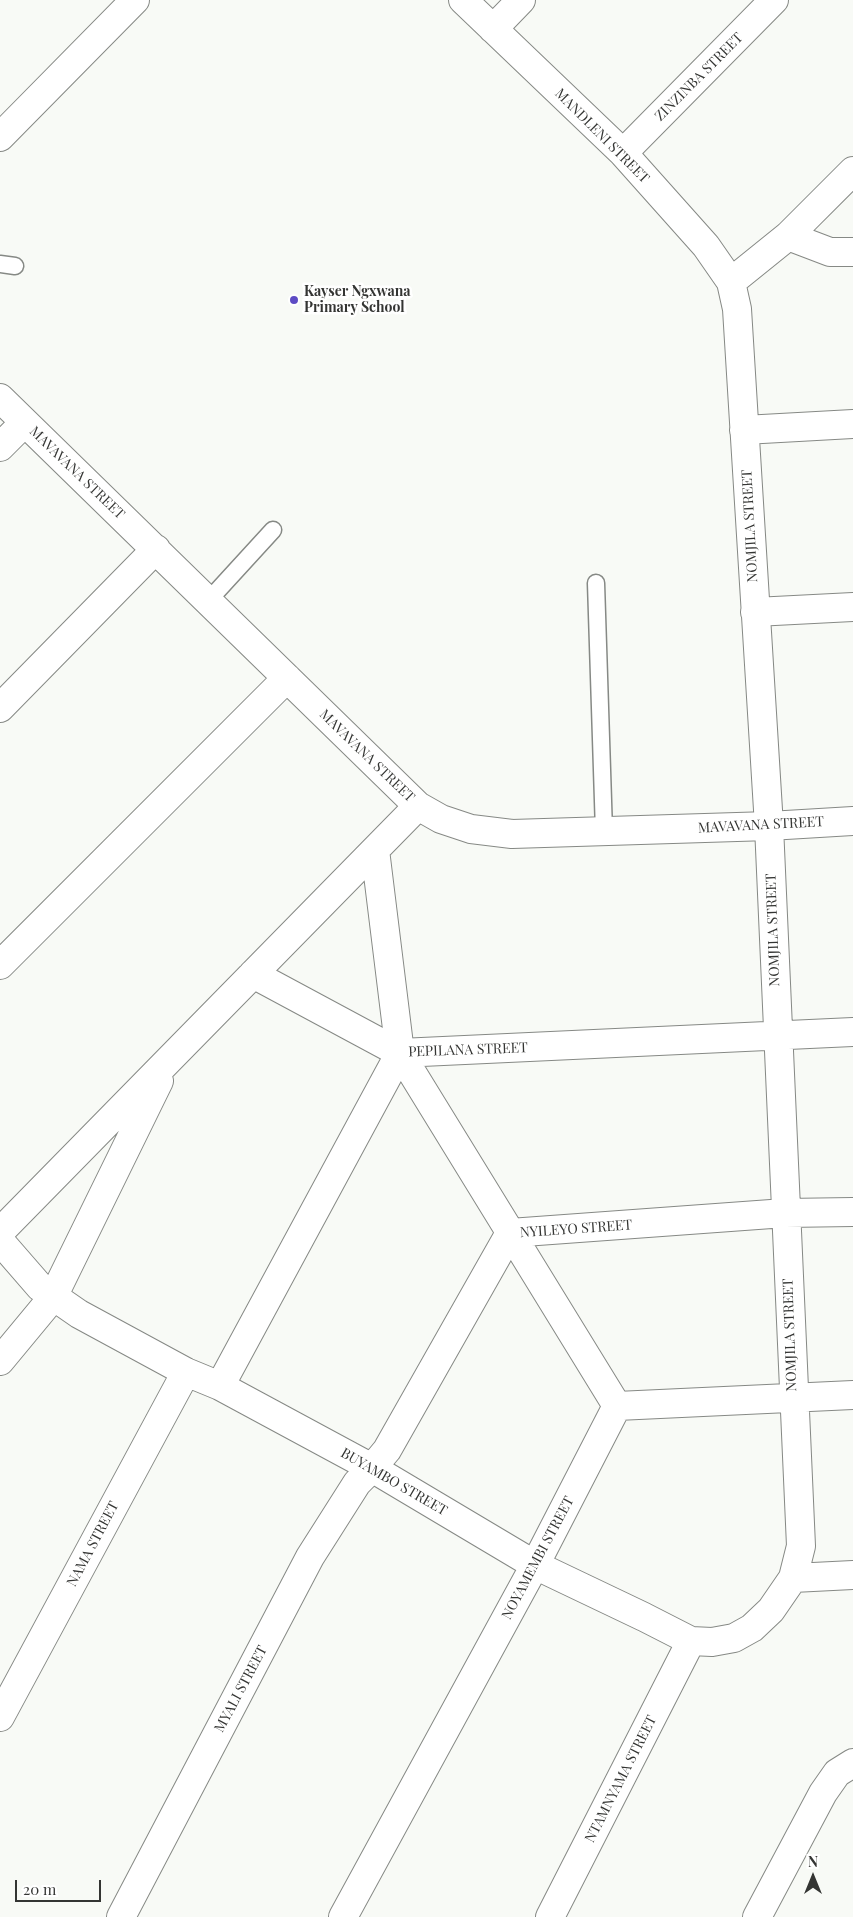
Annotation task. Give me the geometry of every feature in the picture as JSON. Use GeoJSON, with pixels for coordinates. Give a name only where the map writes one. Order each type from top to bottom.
{"type":"FeatureCollection","features":[{"type":"Feature","properties":{"kind":"street"},"geometry":{"type":"LineString","coordinates":[[0,137],[135,0]]}},
{"type":"Feature","properties":{"kind":"street","name":"MANDLENI STREET"},"geometry":{"type":"LineString","coordinates":[[463,0],[623,153],[706,246],[731,282]]}},
{"type":"Feature","properties":{"kind":"street"},"geometry":{"type":"LineString","coordinates":[[492,29],[521,0]]}},
{"type":"Feature","properties":{"kind":"street","name":"ZINZINBA STREET"},"geometry":{"type":"LineString","coordinates":[[623,153],[774,0]]}},
{"type":"Feature","properties":{"kind":"street"},"geometry":{"type":"LineString","coordinates":[[731,282],[788,236],[853,171]]}},
{"type":"Feature","properties":{"kind":"street"},"geometry":{"type":"LineString","coordinates":[[788,236],[830,252],[853,252]]}},
{"type":"Feature","properties":{"kind":"street","name":"NOMJILA STREET"},"geometry":{"type":"LineString","coordinates":[[731,282],[740,336],[744,430],[769,826],[801,1546],[793,1578]]}},
{"type":"Feature","properties":{"kind":"street","name":"MAVAVANA STREET"},"geometry":{"type":"LineString","coordinates":[[0,398],[418,806],[441,819],[471,829],[512,834],[769,826],[853,821]]}},
{"type":"Feature","properties":{"kind":"street"},"geometry":{"type":"LineString","coordinates":[[0,447],[24,423]]}},
{"type":"Feature","properties":{"kind":"street"},"geometry":{"type":"LineString","coordinates":[[744,430],[853,424]]}},
{"type":"Feature","properties":{"kind":"street"},"geometry":{"type":"LineString","coordinates":[[0,708],[156,550]]}},
{"type":"Feature","properties":{"kind":"street"},"geometry":{"type":"LineString","coordinates":[[755,612],[853,607]]}},
{"type":"Feature","properties":{"kind":"street"},"geometry":{"type":"LineString","coordinates":[[0,965],[286,678]]}},
{"type":"Feature","properties":{"kind":"street"},"geometry":{"type":"LineString","coordinates":[[0,1232],[418,806]]}},
{"type":"Feature","properties":{"kind":"street"},"geometry":{"type":"LineString","coordinates":[[375,850],[400,1053],[617,1406],[853,1395]]}},
{"type":"Feature","properties":{"kind":"street"},"geometry":{"type":"LineString","coordinates":[[253,974],[400,1053]]}},
{"type":"Feature","properties":{"kind":"street","name":"PEPILANA STREET"},"geometry":{"type":"LineString","coordinates":[[220,1386],[400,1053],[853,1032]]}},
{"type":"Feature","properties":{"kind":"street"},"geometry":{"type":"LineString","coordinates":[[0,1361],[53,1297],[171,1057]]}},
{"type":"Feature","properties":{"kind":"street","name":"NYILEYO STREET"},"geometry":{"type":"LineString","coordinates":[[372,1468],[387,1450],[510,1233],[785,1214],[853,1212]]}},
{"type":"Feature","properties":{"kind":"street","name":"BUYAMBO STREET"},"geometry":{"type":"LineString","coordinates":[[0,1241],[40,1287],[79,1314],[186,1372],[220,1386],[372,1468],[535,1565],[691,1641],[712,1642],[734,1638],[752,1628],[771,1610],[793,1578]]}},
{"type":"Feature","properties":{"kind":"street","name":"NAMA STREET"},"geometry":{"type":"LineString","coordinates":[[0,1717],[186,1372]]}},
{"type":"Feature","properties":{"kind":"street","name":"NOYAMEMBI STREET"},"geometry":{"type":"LineString","coordinates":[[343,1917],[535,1565],[617,1406]]}},
{"type":"Feature","properties":{"kind":"street","name":"MYALI STREET"},"geometry":{"type":"LineString","coordinates":[[121,1917],[310,1557],[357,1483],[372,1468]]}},
{"type":"Feature","properties":{"kind":"street"},"geometry":{"type":"LineString","coordinates":[[793,1578],[853,1575]]}},
{"type":"Feature","properties":{"kind":"street","name":"NTAMNYAMA STREET"},"geometry":{"type":"LineString","coordinates":[[550,1917],[691,1641]]}},
{"type":"Feature","properties":{"kind":"street"},"geometry":{"type":"LineString","coordinates":[[757,1917],[822,1793],[837,1774],[853,1763]]}},
{"type":"Feature","properties":{"kind":"lane"},"geometry":{"type":"LineString","coordinates":[[208,601],[273,530]]}},
{"type":"Feature","properties":{"kind":"lane"},"geometry":{"type":"LineString","coordinates":[[596,583],[604,832]]}},
{"type":"Feature","properties":{"kind":"place","name":"Kayser Ngxwana Primary School"},"geometry":{"type":"Point","coordinates":[294,300]}}]}
